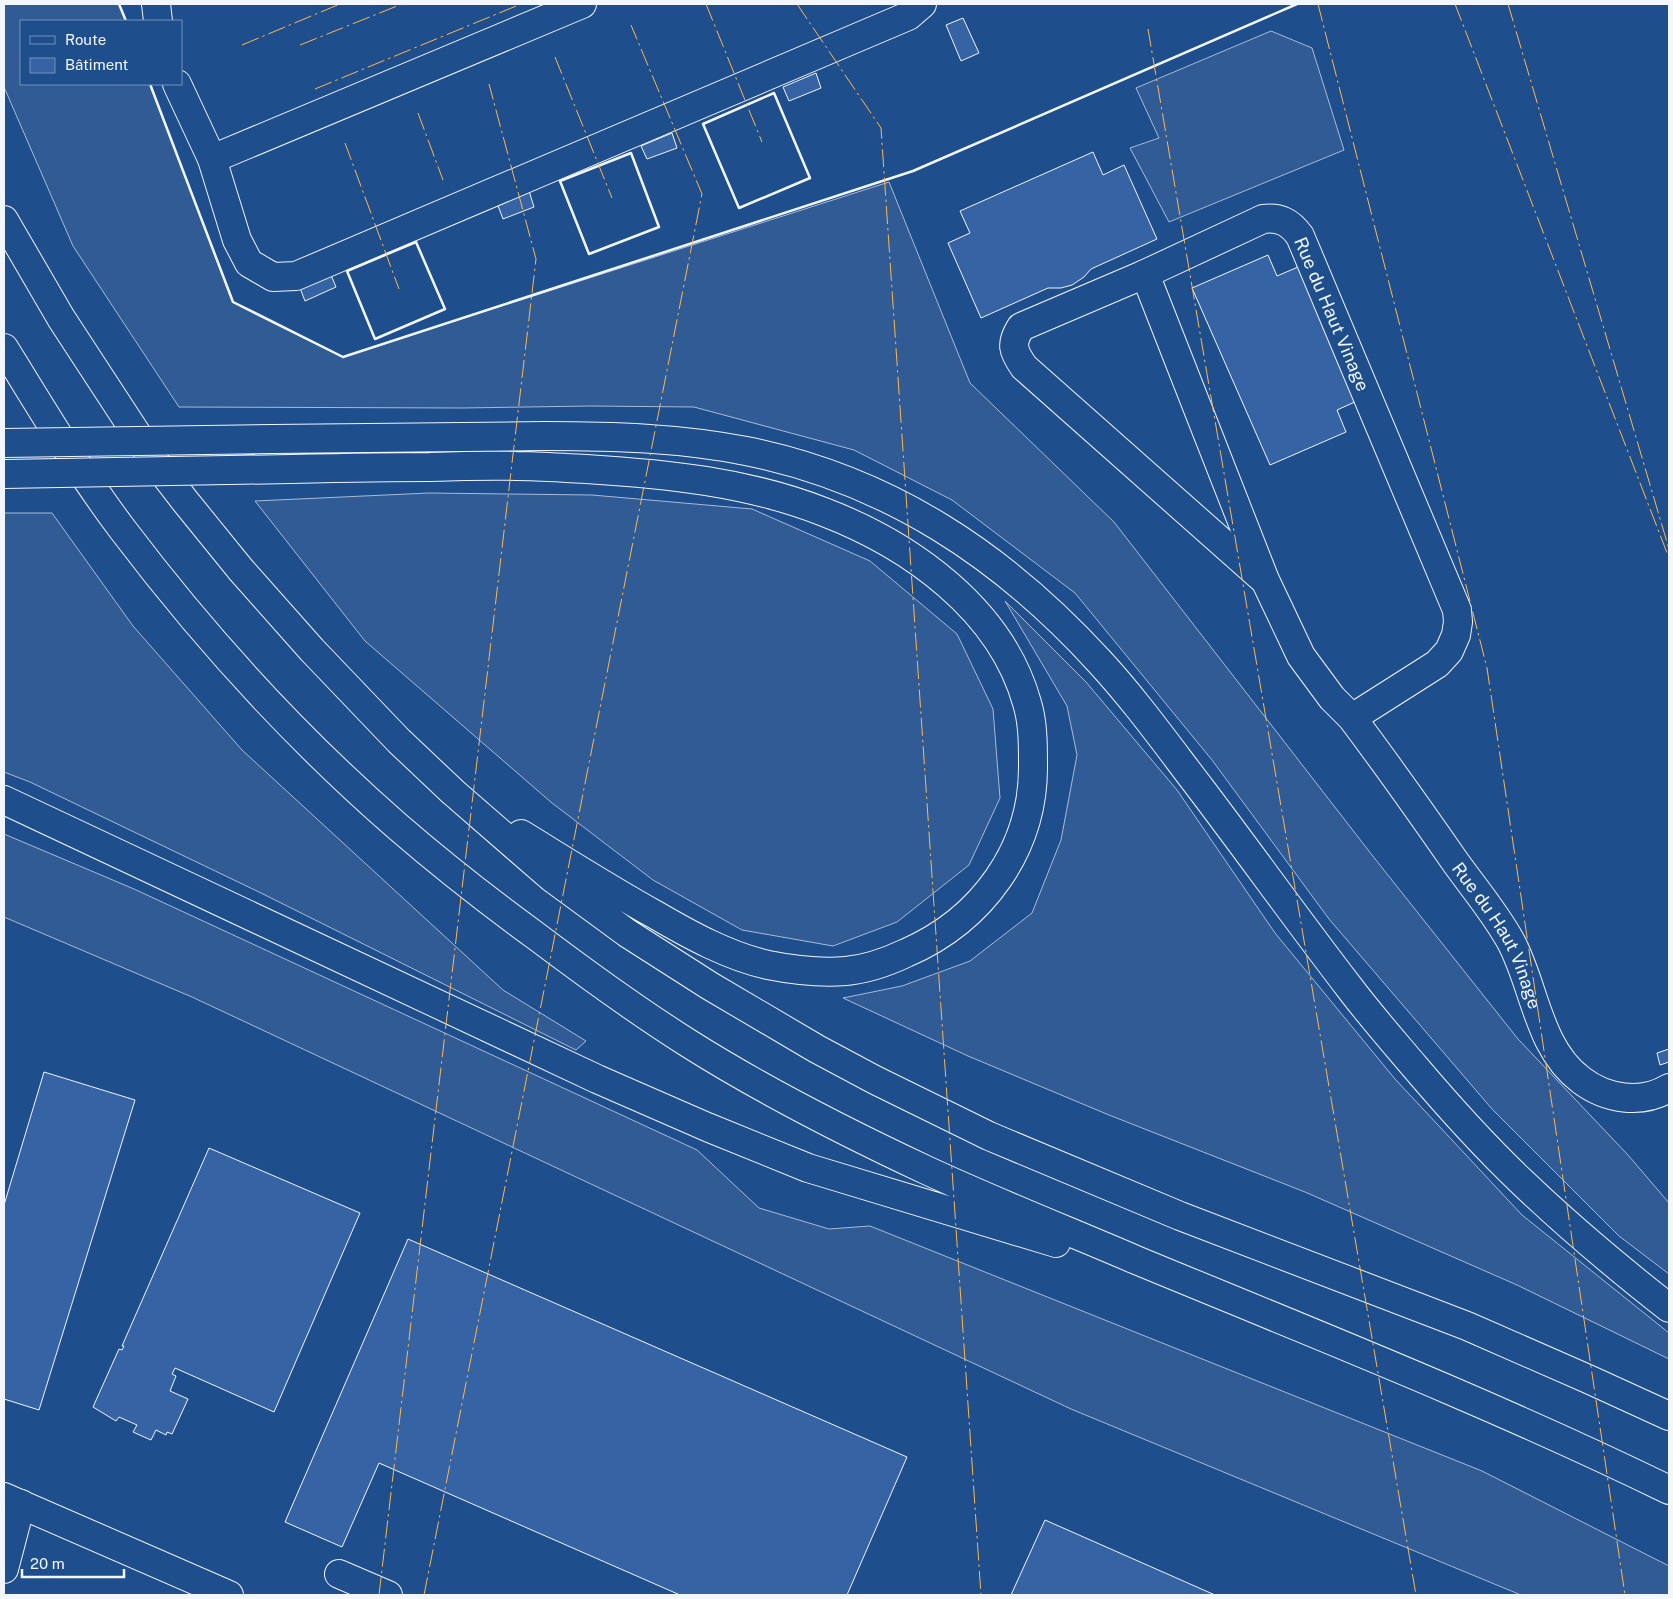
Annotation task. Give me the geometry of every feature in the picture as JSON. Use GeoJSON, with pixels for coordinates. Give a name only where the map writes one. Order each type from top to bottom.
{"type":"FeatureCollection","features":[{"type":"Feature","properties":{"kind":"main road"},"geometry":{"type":"LineString","coordinates":[[156,4],[158,20]]}},
{"type":"Feature","properties":{"kind":"main road"},"geometry":{"type":"LineString","coordinates":[[212,159],[582,4]]}},
{"type":"Feature","properties":{"kind":"main road"},"geometry":{"type":"LineString","coordinates":[[177,85],[212,159],[236,240],[249,263],[273,277],[296,276],[908,16],[922,4]]}},
{"type":"Feature","properties":{"kind":"main road","name":"Rue du Haut Vinage"},"geometry":{"type":"LineString","coordinates":[[1352,718],[1437,664],[1449,651],[1456,635],[1457,610],[1300,236],[1293,226],[1284,221],[1273,218],[1263,219],[1145,274],[1265,580],[1301,656],[1332,698],[1352,718],[1510,940],[1544,1028],[1554,1049],[1567,1067],[1580,1080],[1596,1090],[1626,1098],[1643,1098],[1662,1093],[1669,1088]]}},
{"type":"Feature","properties":{"kind":"main road"},"geometry":{"type":"LineString","coordinates":[[4,220],[61,318],[155,462],[241,570],[312,650],[399,741],[453,792],[552,878],[663,957],[762,1017],[875,1080],[989,1136],[1180,1216],[1467,1326],[1669,1416]]}},
{"type":"Feature","properties":{"kind":"main road"},"geometry":{"type":"LineString","coordinates":[[1145,274],[1021,327],[1015,336],[1014,347],[1017,356],[1024,367],[1265,580]]}},
{"type":"Feature","properties":{"kind":"main road"},"geometry":{"type":"LineString","coordinates":[[4,348],[49,421],[120,526],[244,676],[313,747],[395,824],[457,876],[556,952],[626,1002],[737,1072],[836,1125],[927,1170],[1006,1206],[1537,1427],[1669,1490]]}},
{"type":"Feature","properties":{"kind":"main road"},"geometry":{"type":"LineString","coordinates":[[4,443],[554,436],[675,440],[746,452],[814,469],[909,508],[984,556],[1042,603],[1074,634],[1125,690],[1351,990],[1458,1116],[1520,1181],[1592,1245],[1669,1308]]}},
{"type":"Feature","properties":{"kind":"main road"},"geometry":{"type":"LineString","coordinates":[[4,474],[514,466],[628,472],[715,482],[797,502],[852,524],[902,550],[923,564],[959,595],[984,622],[1009,659],[1027,703],[1032,726],[1034,778],[1031,799],[1023,828],[1002,874],[977,906],[956,925],[940,936],[896,958],[874,966],[846,971],[793,969],[768,965],[727,952],[697,938],[634,903],[453,792]]}},
{"type":"Feature","properties":{"kind":"main road"},"geometry":{"type":"LineString","coordinates":[[4,800],[596,1078],[707,1127],[808,1168],[1206,1289]]}},
{"type":"Feature","properties":{"kind":"main road"},"geometry":{"type":"LineString","coordinates":[[4,1569],[12,1500],[229,1595]]}},
{"type":"Feature","properties":{"kind":"main road"},"geometry":{"type":"LineString","coordinates":[[339,1574],[388,1595]]}},
{"type":"Feature","properties":{"kind":"shaded area"},"geometry":{"type":"Polygon","coordinates":[[[4,4],[119,4],[126,20],[20,20],[20,85],[150,85],[233,302],[343,357],[889,182],[970,383],[1114,522],[1372,855],[1518,1039],[1628,1155],[1669,1203],[1669,1274],[1619,1236],[1492,1109],[1329,919],[1212,760],[1075,593],[952,500],[854,450],[694,407],[179,407],[73,246],[4,87],[4,4]]]}},
{"type":"Feature","properties":{"kind":"shaded area"},"geometry":{"type":"Polygon","coordinates":[[[1271,31],[1312,48],[1344,150],[1169,222],[1130,148],[1159,138],[1136,88],[1271,31]]]}},
{"type":"Feature","properties":{"kind":"shaded area"},"geometry":{"type":"Polygon","coordinates":[[[429,493],[592,495],[752,509],[870,561],[957,634],[993,709],[1000,798],[969,865],[897,922],[833,946],[742,930],[653,880],[552,803],[365,641],[255,501],[429,493]]]}},
{"type":"Feature","properties":{"kind":"shaded area"},"geometry":{"type":"Polygon","coordinates":[[[4,513],[52,513],[133,626],[242,750],[503,990],[586,1041],[576,1050],[261,893],[30,782],[4,772],[4,513]]]}},
{"type":"Feature","properties":{"kind":"shaded area"},"geometry":{"type":"Polygon","coordinates":[[[1005,601],[1086,682],[1177,790],[1275,933],[1395,1079],[1522,1215],[1669,1333],[1669,1359],[1517,1285],[1305,1192],[1109,1115],[968,1056],[843,998],[902,986],[970,961],[1032,913],[1061,840],[1077,755],[1067,706],[1005,601]]]}},
{"type":"Feature","properties":{"kind":"shaded area"},"geometry":{"type":"Polygon","coordinates":[[[4,834],[134,889],[697,1150],[759,1208],[829,1229],[870,1226],[1482,1471],[1669,1566],[1669,1595],[1521,1595],[1071,1409],[192,997],[4,917],[4,834]]]}},
{"type":"Feature","properties":{"kind":"building"},"geometry":{"type":"Polygon","coordinates":[[[963,18],[979,53],[961,61],[946,25],[963,18]]]}},
{"type":"Feature","properties":{"kind":"building"},"geometry":{"type":"Polygon","coordinates":[[[816,73],[821,88],[789,101],[783,87],[816,73]]]}},
{"type":"Feature","properties":{"kind":"building"},"geometry":{"type":"Polygon","coordinates":[[[672,133],[677,148],[647,159],[641,146],[672,133]]]}},
{"type":"Feature","properties":{"kind":"building"},"geometry":{"type":"Polygon","coordinates":[[[1093,152],[1103,175],[1124,165],[1157,239],[1091,269],[1084,277],[1072,285],[1061,288],[1048,288],[981,318],[948,243],[970,233],[960,211],[1093,152]]]}},
{"type":"Feature","properties":{"kind":"building"},"geometry":{"type":"Polygon","coordinates":[[[529,191],[534,207],[503,219],[497,203],[529,191]]]}},
{"type":"Feature","properties":{"kind":"building"},"geometry":{"type":"Polygon","coordinates":[[[1268,255],[1277,276],[1298,267],[1329,342],[1357,401],[1337,410],[1346,432],[1270,465],[1192,288],[1268,255]]]}},
{"type":"Feature","properties":{"kind":"building"},"geometry":{"type":"Polygon","coordinates":[[[331,275],[336,287],[305,301],[300,288],[331,275]]]}},
{"type":"Feature","properties":{"kind":"building"},"geometry":{"type":"Polygon","coordinates":[[[1669,1049],[1669,1062],[1660,1065],[1657,1053],[1669,1049]]]}},
{"type":"Feature","properties":{"kind":"building"},"geometry":{"type":"Polygon","coordinates":[[[44,1072],[135,1100],[39,1410],[4,1399],[4,1205],[44,1072]]]}},
{"type":"Feature","properties":{"kind":"building"},"geometry":{"type":"Polygon","coordinates":[[[209,1148],[360,1213],[274,1412],[175,1368],[172,1374],[176,1376],[170,1391],[188,1399],[172,1434],[167,1432],[166,1435],[156,1430],[151,1440],[133,1432],[137,1425],[119,1417],[116,1421],[93,1407],[119,1349],[122,1350],[124,1346],[122,1346],[209,1148]]]}},
{"type":"Feature","properties":{"kind":"building"},"geometry":{"type":"Polygon","coordinates":[[[408,1239],[907,1457],[847,1595],[680,1595],[379,1463],[342,1547],[285,1522],[408,1239]]]}},
{"type":"Feature","properties":{"kind":"building"},"geometry":{"type":"Polygon","coordinates":[[[1045,1520],[1215,1595],[1011,1595],[1045,1520]]]}},
{"type":"Feature","properties":{"kind":"wall"},"geometry":{"type":"LineString","coordinates":[[119,4],[126,20]]}},
{"type":"Feature","properties":{"kind":"wall"},"geometry":{"type":"LineString","coordinates":[[150,85],[233,302],[343,357],[913,171],[1297,4]]}},
{"type":"Feature","properties":{"kind":"wall"},"geometry":{"type":"LineString","coordinates":[[774,93],[810,178],[739,208],[703,124],[774,93]]}},
{"type":"Feature","properties":{"kind":"wall"},"geometry":{"type":"LineString","coordinates":[[631,153],[659,227],[589,254],[560,181],[631,153]]}},
{"type":"Feature","properties":{"kind":"wall"},"geometry":{"type":"LineString","coordinates":[[416,242],[445,309],[375,339],[347,271],[416,242]]}},
{"type":"Feature","properties":{"kind":"power"},"geometry":{"type":"LineString","coordinates":[[242,45],[340,4]]}},
{"type":"Feature","properties":{"kind":"power"},"geometry":{"type":"LineString","coordinates":[[300,45],[402,4]]}},
{"type":"Feature","properties":{"kind":"power"},"geometry":{"type":"LineString","coordinates":[[315,89],[521,4]]}},
{"type":"Feature","properties":{"kind":"power"},"geometry":{"type":"LineString","coordinates":[[706,4],[762,142]]}},
{"type":"Feature","properties":{"kind":"power"},"geometry":{"type":"LineString","coordinates":[[797,4],[881,128],[981,1595]]}},
{"type":"Feature","properties":{"kind":"power"},"geometry":{"type":"LineString","coordinates":[[1318,4],[1487,668],[1625,1595]]}},
{"type":"Feature","properties":{"kind":"power"},"geometry":{"type":"LineString","coordinates":[[1455,4],[1669,558]]}},
{"type":"Feature","properties":{"kind":"power"},"geometry":{"type":"LineString","coordinates":[[1508,4],[1669,549]]}},
{"type":"Feature","properties":{"kind":"power"},"geometry":{"type":"LineString","coordinates":[[424,1595],[702,194],[631,25]]}},
{"type":"Feature","properties":{"kind":"power"},"geometry":{"type":"LineString","coordinates":[[1148,29],[1416,1595]]}},
{"type":"Feature","properties":{"kind":"power"},"geometry":{"type":"LineString","coordinates":[[555,57],[612,198]]}},
{"type":"Feature","properties":{"kind":"power"},"geometry":{"type":"LineString","coordinates":[[379,1595],[536,259],[489,84]]}},
{"type":"Feature","properties":{"kind":"power"},"geometry":{"type":"LineString","coordinates":[[418,113],[443,180]]}},
{"type":"Feature","properties":{"kind":"power"},"geometry":{"type":"LineString","coordinates":[[345,143],[399,289]]}}]}
